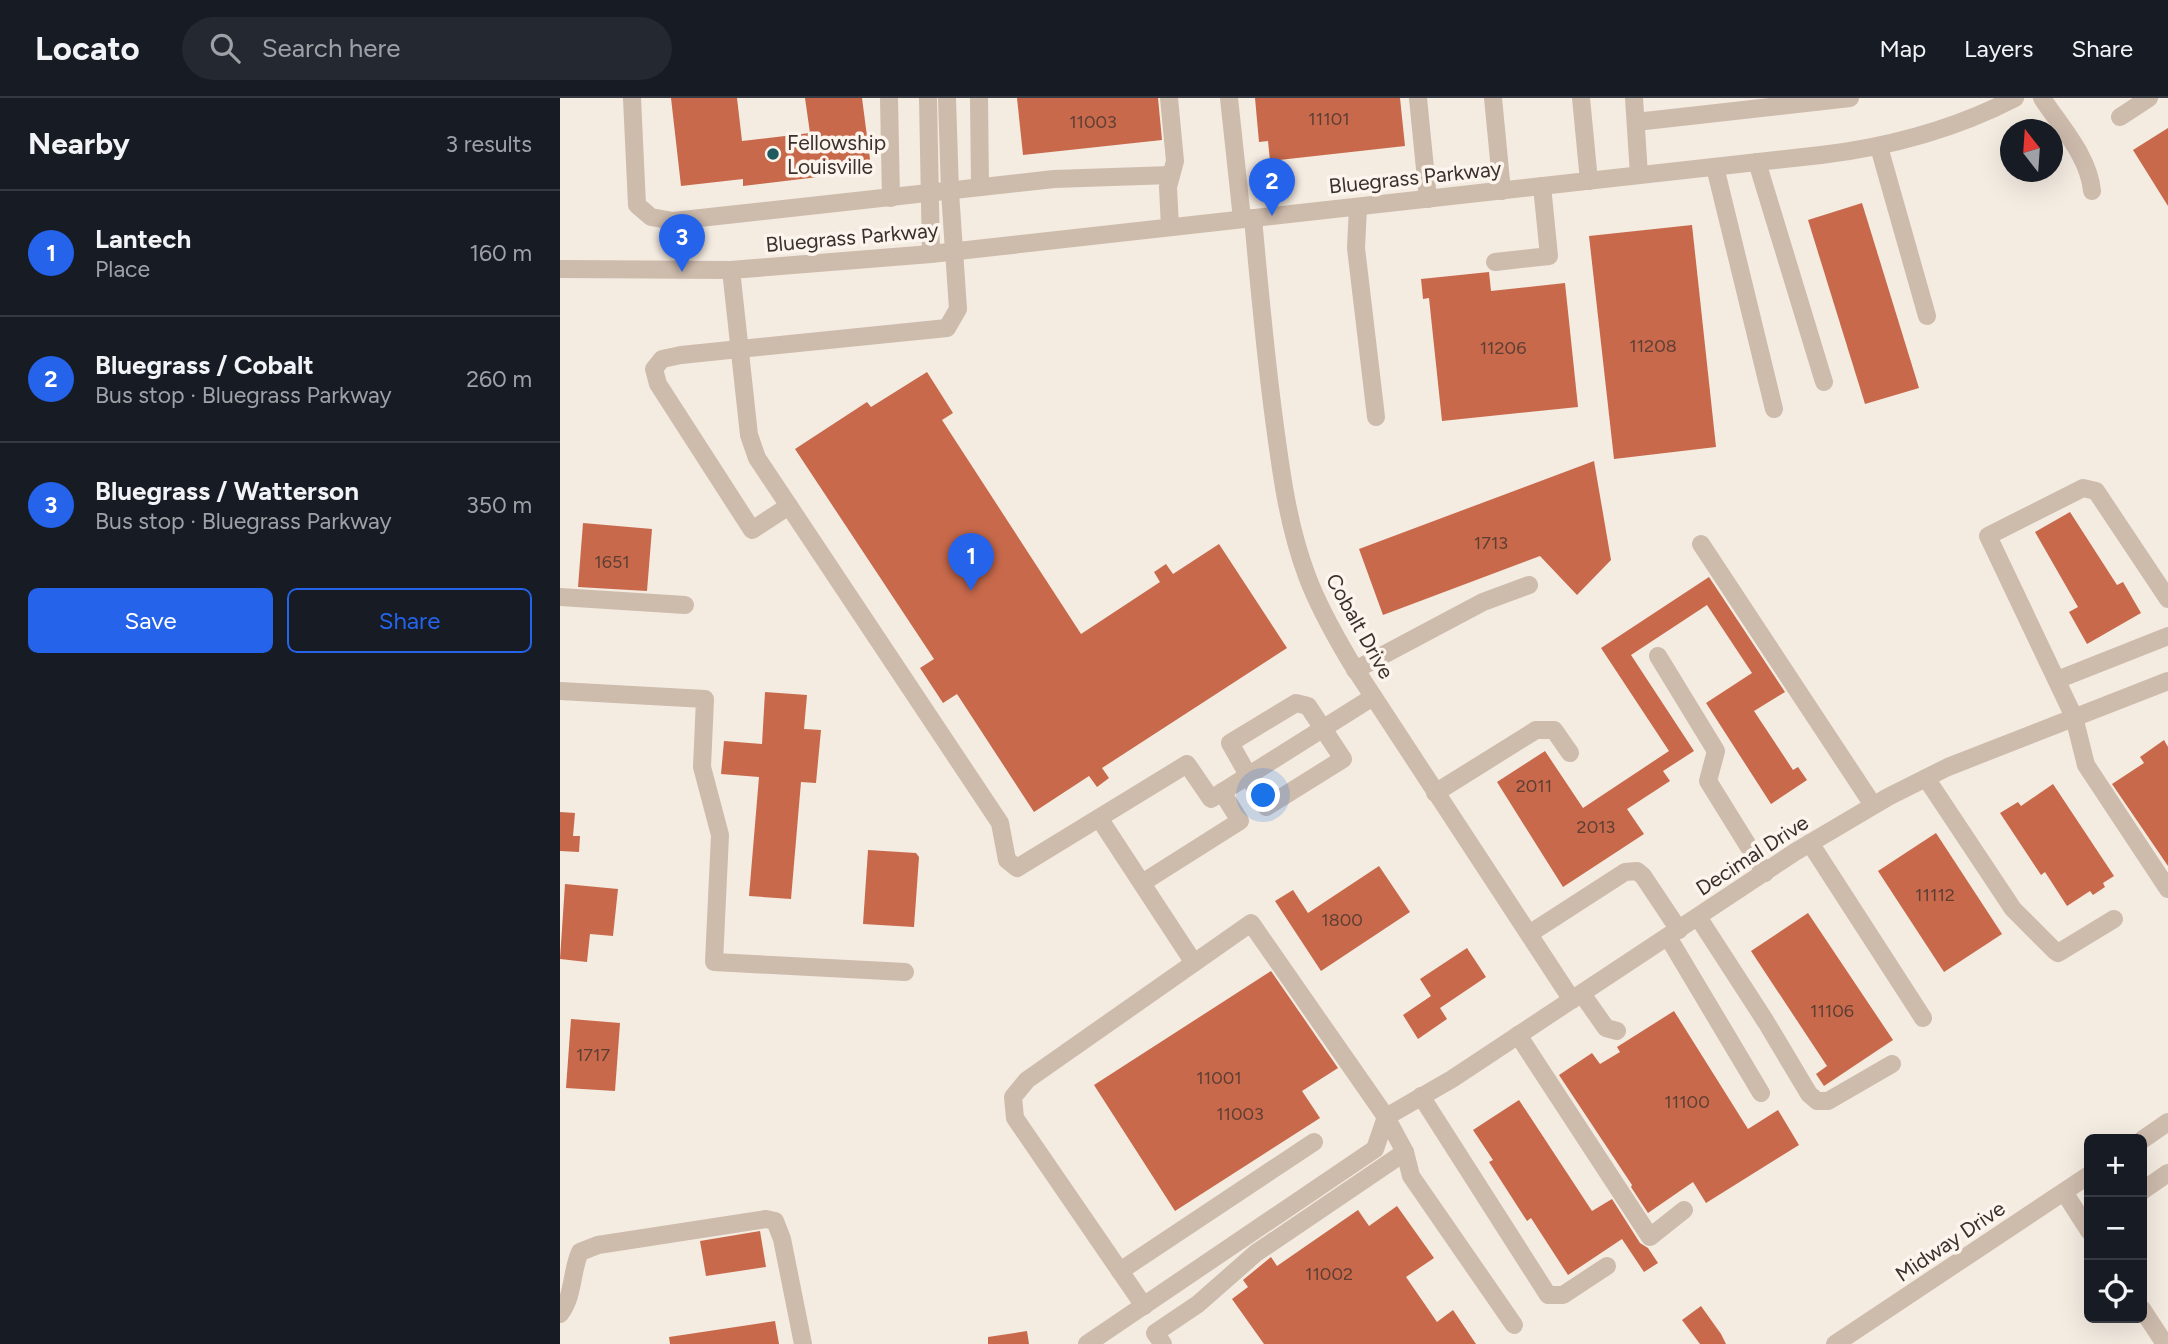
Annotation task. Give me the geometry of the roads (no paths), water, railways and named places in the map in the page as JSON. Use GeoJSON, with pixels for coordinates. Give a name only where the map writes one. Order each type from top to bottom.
{"type":"FeatureCollection","features":[{"type":"Feature","properties":{"kind":"street"},"geometry":{"type":"LineString","coordinates":[[632,98],[637,205],[651,217],[673,221],[1054,179],[1171,175]]}},
{"type":"Feature","properties":{"kind":"street"},"geometry":{"type":"LineString","coordinates":[[889,98],[891,198]]}},
{"type":"Feature","properties":{"kind":"street"},"geometry":{"type":"LineString","coordinates":[[928,98],[931,254]]}},
{"type":"Feature","properties":{"kind":"street"},"geometry":{"type":"LineString","coordinates":[[789,506],[752,530],[658,384],[654,369],[662,359],[947,328],[958,309],[947,98]]}},
{"type":"Feature","properties":{"kind":"street"},"geometry":{"type":"LineString","coordinates":[[979,98],[980,187]]}},
{"type":"Feature","properties":{"kind":"street"},"geometry":{"type":"LineString","coordinates":[[1169,98],[1175,161],[1168,187],[1170,227]]}},
{"type":"Feature","properties":{"kind":"street","name":"Cobalt Drive"},"geometry":{"type":"LineString","coordinates":[[1229,98],[1288,512],[1307,575],[1331,628],[1355,670],[1529,934],[1577,997],[1606,1028],[1617,1031]]}},
{"type":"Feature","properties":{"kind":"street"},"geometry":{"type":"LineString","coordinates":[[1418,98],[1427,199]]}},
{"type":"Feature","properties":{"kind":"street"},"geometry":{"type":"LineString","coordinates":[[1493,98],[1502,191]]}},
{"type":"Feature","properties":{"kind":"street"},"geometry":{"type":"LineString","coordinates":[[1581,98],[1589,181]]}},
{"type":"Feature","properties":{"kind":"street"},"geometry":{"type":"LineString","coordinates":[[1634,98],[1639,175]]}},
{"type":"Feature","properties":{"kind":"street"},"geometry":{"type":"LineString","coordinates":[[1636,122],[1850,98]]}},
{"type":"Feature","properties":{"kind":"street"},"geometry":{"type":"LineString","coordinates":[[2042,98],[2086,164],[2092,191]]}},
{"type":"Feature","properties":{"kind":"street"},"geometry":{"type":"LineString","coordinates":[[2120,117],[2149,98]]}},
{"type":"Feature","properties":{"kind":"street","name":"Bluegrass Parkway"},"geometry":{"type":"LineString","coordinates":[[560,270],[731,270],[931,254],[1714,167],[1879,146],[1948,127],[2009,99]]}},
{"type":"Feature","properties":{"kind":"street"},"geometry":{"type":"LineString","coordinates":[[1879,146],[1927,316]]}},
{"type":"Feature","properties":{"kind":"street"},"geometry":{"type":"LineString","coordinates":[[1756,162],[1824,382]]}},
{"type":"Feature","properties":{"kind":"street"},"geometry":{"type":"LineString","coordinates":[[1714,167],[1774,409]]}},
{"type":"Feature","properties":{"kind":"street"},"geometry":{"type":"LineString","coordinates":[[1495,262],[1549,257],[1542,186]]}},
{"type":"Feature","properties":{"kind":"street"},"geometry":{"type":"LineString","coordinates":[[1358,206],[1356,248],[1376,417]]}},
{"type":"Feature","properties":{"kind":"street"},"geometry":{"type":"LineString","coordinates":[[731,270],[749,435],[757,458],[1000,823],[1007,860],[1017,869],[1187,765],[1211,799],[1373,697]]}},
{"type":"Feature","properties":{"kind":"street"},"geometry":{"type":"LineString","coordinates":[[2168,599],[2096,491],[2083,488],[1988,536],[2074,717],[2086,765],[2168,889]]}},
{"type":"Feature","properties":{"kind":"street"},"geometry":{"type":"LineString","coordinates":[[1701,544],[1873,805]]}},
{"type":"Feature","properties":{"kind":"street"},"geometry":{"type":"LineString","coordinates":[[1355,670],[1483,602],[1529,586]]}},
{"type":"Feature","properties":{"kind":"street"},"geometry":{"type":"LineString","coordinates":[[560,597],[685,605]]}},
{"type":"Feature","properties":{"kind":"street"},"geometry":{"type":"LineString","coordinates":[[2057,680],[2168,636]]}},
{"type":"Feature","properties":{"kind":"street"},"geometry":{"type":"LineString","coordinates":[[1658,656],[1716,751],[1708,781],[1765,873]]}},
{"type":"Feature","properties":{"kind":"street","name":"Decimal Drive"},"geometry":{"type":"LineString","coordinates":[[1386,1117],[1518,1035],[1873,805],[1979,754],[2168,681]]}},
{"type":"Feature","properties":{"kind":"street"},"geometry":{"type":"LineString","coordinates":[[560,691],[705,699],[702,767],[720,835],[714,962],[905,972]]}},
{"type":"Feature","properties":{"kind":"street"},"geometry":{"type":"LineString","coordinates":[[1296,703],[1308,706],[1323,729],[1343,760],[1266,807],[1230,743],[1296,703]]}},
{"type":"Feature","properties":{"kind":"street"},"geometry":{"type":"LineString","coordinates":[[1435,793],[1536,730],[1554,730],[1570,753]]}},
{"type":"Feature","properties":{"kind":"street"},"geometry":{"type":"LineString","coordinates":[[1926,778],[2013,909],[2055,951],[2059,953],[2114,919]]}},
{"type":"Feature","properties":{"kind":"street"},"geometry":{"type":"LineString","coordinates":[[1142,883],[1240,821],[1222,792]]}},
{"type":"Feature","properties":{"kind":"street"},"geometry":{"type":"LineString","coordinates":[[1099,818],[1195,963]]}},
{"type":"Feature","properties":{"kind":"street"},"geometry":{"type":"LineString","coordinates":[[1811,843],[1923,1018]]}},
{"type":"Feature","properties":{"kind":"street"},"geometry":{"type":"LineString","coordinates":[[1529,934],[1625,872],[1637,871],[1643,876],[1761,1093]]}},
{"type":"Feature","properties":{"kind":"street"},"geometry":{"type":"LineString","coordinates":[[1698,917],[1809,1094],[1818,1101],[1828,1101],[1892,1064]]}},
{"type":"Feature","properties":{"kind":"street"},"geometry":{"type":"LineString","coordinates":[[1144,1306],[1015,1118],[1013,1097],[1027,1080],[1251,923],[1386,1117],[1405,1152],[1411,1175],[1514,1325]]}},
{"type":"Feature","properties":{"kind":"street"},"geometry":{"type":"LineString","coordinates":[[1518,1035],[1650,1237],[1684,1210]]}},
{"type":"Feature","properties":{"kind":"street"},"geometry":{"type":"LineString","coordinates":[[1421,1096],[1548,1295],[1563,1295],[1607,1266]]}},
{"type":"Feature","properties":{"kind":"street"},"geometry":{"type":"LineString","coordinates":[[1087,1344],[1376,1150],[1386,1117]]}},
{"type":"Feature","properties":{"kind":"street"},"geometry":{"type":"LineString","coordinates":[[2147,1137],[2168,1122]]}},
{"type":"Feature","properties":{"kind":"street"},"geometry":{"type":"LineString","coordinates":[[1120,1271],[1314,1142]]}},
{"type":"Feature","properties":{"kind":"street"},"geometry":{"type":"LineString","coordinates":[[1163,1344],[1156,1333],[1198,1304],[1256,1253],[1405,1152]]}},
{"type":"Feature","properties":{"kind":"street"},"geometry":{"type":"LineString","coordinates":[[2147,1188],[2168,1173]]}},
{"type":"Feature","properties":{"kind":"street","name":"Midway Drive"},"geometry":{"type":"LineString","coordinates":[[1835,1344],[2084,1178]]}},
{"type":"Feature","properties":{"kind":"street"},"geometry":{"type":"LineString","coordinates":[[2064,1192],[2084,1221]]}},
{"type":"Feature","properties":{"kind":"street"},"geometry":{"type":"LineString","coordinates":[[560,1314],[568,1304],[580,1252],[598,1245],[766,1219],[775,1222],[782,1239],[803,1344]]}},
{"type":"Feature","properties":{"kind":"street"},"geometry":{"type":"LineString","coordinates":[[2147,1317],[2165,1344]]}},
{"type":"Feature","properties":{"kind":"place","name":"Fellowship Louisville"},"geometry":{"type":"Point","coordinates":[773,154]}},
{"type":"Feature","properties":{"kind":"place","name":"Bluegrass / Cobalt"},"geometry":{"type":"Point","coordinates":[1272,216]}},
{"type":"Feature","properties":{"kind":"place","name":"Bluegrass / Watterson"},"geometry":{"type":"Point","coordinates":[682,272]}},
{"type":"Feature","properties":{"kind":"place","name":"Lantech"},"geometry":{"type":"Point","coordinates":[971,591]}}]}
